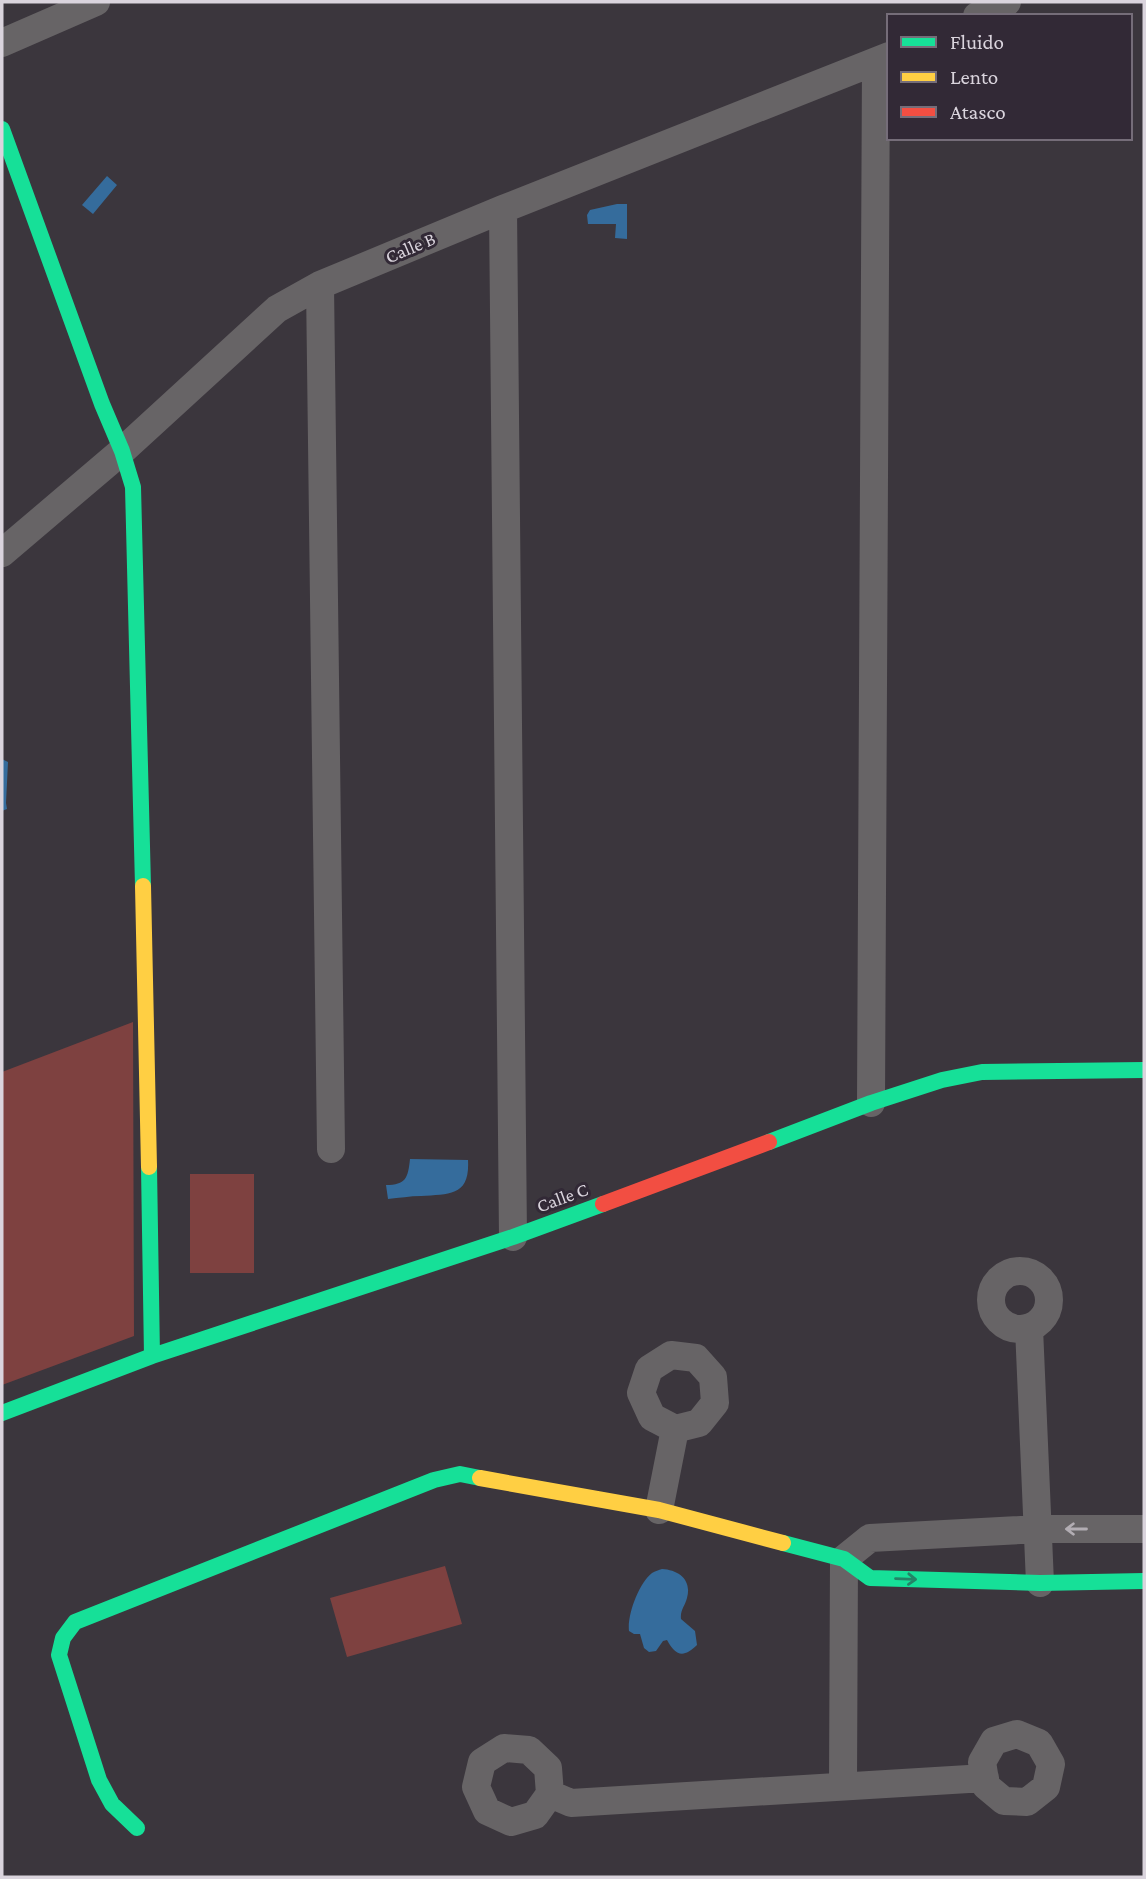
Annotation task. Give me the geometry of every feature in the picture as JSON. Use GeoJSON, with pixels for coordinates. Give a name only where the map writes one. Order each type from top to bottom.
{"type":"FeatureCollection","features":[{"type":"Feature","properties":{"kind":"street"},"geometry":{"type":"LineString","coordinates":[[2,43],[96,2]]}},
{"type":"Feature","properties":{"kind":"street"},"geometry":{"type":"LineString","coordinates":[[981,14],[1007,2]]}},
{"type":"Feature","properties":{"kind":"street"},"geometry":{"type":"LineString","coordinates":[[871,1103],[883,59]]}},
{"type":"Feature","properties":{"kind":"street","name":"Calle B"},"geometry":{"type":"LineString","coordinates":[[2,554],[122,451],[277,309],[320,285],[503,209],[883,59]]}},
{"type":"Feature","properties":{"kind":"street"},"geometry":{"type":"LineString","coordinates":[[2,129],[133,487],[152,1356]]}},
{"type":"Feature","properties":{"kind":"street"},"geometry":{"type":"LineString","coordinates":[[503,209],[513,1237]]}},
{"type":"Feature","properties":{"kind":"street"},"geometry":{"type":"LineString","coordinates":[[320,285],[331,1149]]}},
{"type":"Feature","properties":{"kind":"street","name":"Calle C"},"geometry":{"type":"LineString","coordinates":[[2,1413],[152,1356],[513,1237],[871,1103],[942,1080],[982,1072],[1144,1070]]}},
{"type":"Feature","properties":{"kind":"street"},"geometry":{"type":"LineString","coordinates":[[1029,1328],[1040,1583]]}},
{"type":"Feature","properties":{"kind":"street"},"geometry":{"type":"LineString","coordinates":[[659,1510],[674,1429]]}},
{"type":"Feature","properties":{"kind":"street"},"geometry":{"type":"LineString","coordinates":[[137,1828],[111,1804],[99,1780],[59,1655],[63,1638],[75,1622],[435,1480],[460,1474],[659,1510],[844,1559],[870,1578],[1040,1583],[1144,1581]]}},
{"type":"Feature","properties":{"kind":"street"},"geometry":{"type":"LineString","coordinates":[[844,1559],[870,1538],[1039,1529],[1144,1528]]}},
{"type":"Feature","properties":{"kind":"street"},"geometry":{"type":"LineString","coordinates":[[844,1559],[844,1785]]}},
{"type":"Feature","properties":{"kind":"street"},"geometry":{"type":"LineString","coordinates":[[550,1794],[571,1803],[985,1778]]}},
{"type":"Feature","properties":{"kind":"shaded area"},"geometry":{"type":"Polygon","coordinates":[[[133,1022],[134,1336],[2,1385],[2,1072],[133,1022]]]}},
{"type":"Feature","properties":{"kind":"shaded area"},"geometry":{"type":"Polygon","coordinates":[[[190,1174],[254,1174],[254,1273],[190,1273],[190,1174]]]}},
{"type":"Feature","properties":{"kind":"shaded area"},"geometry":{"type":"Polygon","coordinates":[[[445,1566],[462,1624],[347,1657],[330,1598],[445,1566]]]}},
{"type":"Feature","properties":{"kind":"water"},"geometry":{"type":"Polygon","coordinates":[[[107,176],[117,185],[93,214],[82,205],[107,176]]]}},
{"type":"Feature","properties":{"kind":"water"},"geometry":{"type":"Polygon","coordinates":[[[627,204],[627,239],[615,238],[616,224],[588,224],[587,215],[590,210],[627,204]]]}},
{"type":"Feature","properties":{"kind":"water"},"geometry":{"type":"Polygon","coordinates":[[[2,759],[8,762],[7,809],[2,811],[2,759]]]}},
{"type":"Feature","properties":{"kind":"water"},"geometry":{"type":"Polygon","coordinates":[[[410,1159],[468,1160],[466,1181],[456,1191],[441,1195],[388,1199],[386,1185],[398,1184],[405,1179],[410,1159]]]}},
{"type":"Feature","properties":{"kind":"water"},"geometry":{"type":"Polygon","coordinates":[[[662,1569],[679,1574],[688,1586],[681,1619],[695,1631],[697,1645],[683,1654],[676,1652],[667,1640],[663,1641],[656,1651],[649,1652],[644,1648],[640,1634],[629,1631],[632,1608],[638,1592],[652,1573],[662,1569]]]}},
{"type":"Feature","properties":{"kind":"traffic: fast"},"geometry":{"type":"LineString","coordinates":[[2,129],[133,487],[143,886]]}},
{"type":"Feature","properties":{"kind":"traffic: fast"},"geometry":{"type":"LineString","coordinates":[[769,1142],[871,1103],[942,1080],[982,1072],[1144,1070]]}},
{"type":"Feature","properties":{"kind":"traffic: fast"},"geometry":{"type":"LineString","coordinates":[[149,1167],[152,1356]]}},
{"type":"Feature","properties":{"kind":"traffic: fast"},"geometry":{"type":"LineString","coordinates":[[2,1413],[152,1356],[513,1237],[603,1204]]}},
{"type":"Feature","properties":{"kind":"traffic: fast"},"geometry":{"type":"LineString","coordinates":[[137,1828],[112,1804],[99,1780],[59,1655],[63,1638],[75,1622],[434,1480],[460,1474],[480,1478]]}},
{"type":"Feature","properties":{"kind":"traffic: fast"},"geometry":{"type":"LineString","coordinates":[[783,1543],[844,1559],[870,1578],[1040,1583],[1144,1581]]}},
{"type":"Feature","properties":{"kind":"traffic: slow"},"geometry":{"type":"LineString","coordinates":[[143,886],[149,1167]]}},
{"type":"Feature","properties":{"kind":"traffic: slow"},"geometry":{"type":"LineString","coordinates":[[480,1478],[659,1510],[783,1543]]}},
{"type":"Feature","properties":{"kind":"traffic: jam"},"geometry":{"type":"LineString","coordinates":[[603,1204],[769,1142]]}}]}
